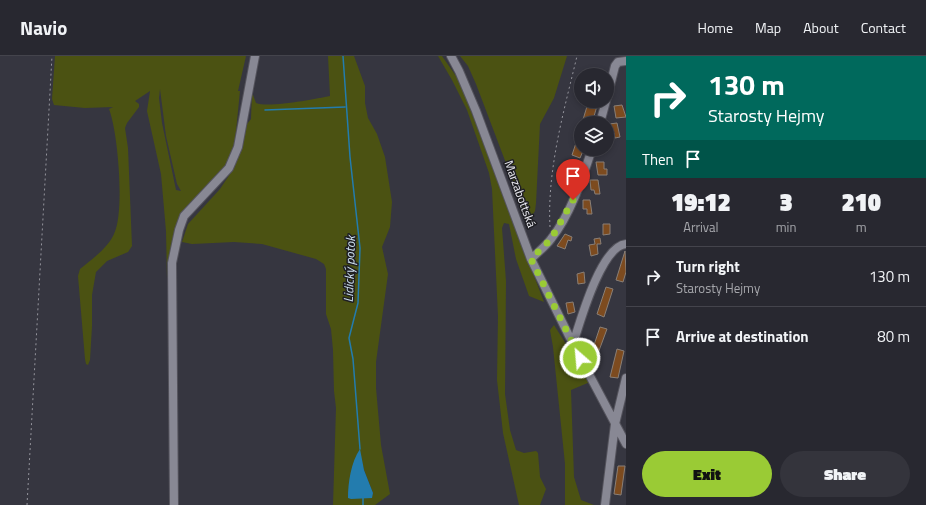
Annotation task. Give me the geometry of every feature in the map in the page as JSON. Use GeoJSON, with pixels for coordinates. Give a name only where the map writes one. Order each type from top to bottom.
{"type":"FeatureCollection","features":[{"type":"Feature","properties":{"kind":"street"},"geometry":{"type":"LineString","coordinates":[[174,505],[172,263],[179,230],[184,216],[229,168],[238,147],[255,56]]}},
{"type":"Feature","properties":{"kind":"street","name":"Marzabottská"},"geometry":{"type":"LineString","coordinates":[[451,56],[476,111],[531,259],[573,344],[626,444]]}},
{"type":"Feature","properties":{"kind":"street"},"geometry":{"type":"LineString","coordinates":[[614,70],[615,66],[620,60]]}},
{"type":"Feature","properties":{"kind":"street"},"geometry":{"type":"LineString","coordinates":[[531,259],[551,239],[573,200],[589,156]]}},
{"type":"Feature","properties":{"kind":"street"},"geometry":{"type":"LineString","coordinates":[[573,344],[592,289],[604,262],[615,247],[626,244]]}},
{"type":"Feature","properties":{"kind":"street"},"geometry":{"type":"LineString","coordinates":[[605,505],[615,424],[626,378]]}},
{"type":"Feature","properties":{"kind":"path"},"geometry":{"type":"LineString","coordinates":[[27,505],[52,56]]}},
{"type":"Feature","properties":{"kind":"path"},"geometry":{"type":"LineString","coordinates":[[551,239],[549,207],[558,138],[577,56]]}},
{"type":"Feature","properties":{"kind":"green space"},"geometry":{"type":"Polygon","coordinates":[[[55,56],[246,56],[238,91],[240,91],[235,141],[231,155],[220,177],[179,224],[167,278],[166,231],[161,174],[147,111],[150,91],[135,101],[139,104],[139,107],[125,128],[128,148],[132,246],[128,252],[107,261],[96,272],[92,295],[92,326],[90,360],[88,365],[86,364],[85,359],[78,276],[80,269],[108,244],[114,234],[117,223],[120,191],[115,135],[109,109],[113,107],[85,108],[54,105],[52,99],[55,56]],[[160,89],[159,98],[162,123],[176,190],[181,191],[177,184],[166,136],[160,89]]]}},
{"type":"Feature","properties":{"kind":"green space"},"geometry":{"type":"Polygon","coordinates":[[[328,56],[354,56],[365,86],[365,103],[368,118],[377,134],[385,157],[392,202],[390,227],[382,247],[388,274],[376,362],[376,388],[381,445],[390,494],[375,505],[333,505],[336,408],[331,329],[326,314],[326,269],[324,264],[316,259],[262,244],[234,242],[192,244],[182,242],[188,224],[220,189],[234,168],[243,143],[247,124],[251,119],[252,92],[256,103],[262,104],[292,102],[330,96],[328,56]],[[359,449],[363,498],[371,498],[373,493],[364,470],[359,449]]]}},
{"type":"Feature","properties":{"kind":"green space"},"geometry":{"type":"Polygon","coordinates":[[[438,56],[442,56],[456,76],[464,93],[544,302],[529,296],[516,259],[509,224],[504,223],[502,228],[506,281],[505,394],[510,430],[516,450],[524,453],[536,451],[538,453],[540,477],[546,489],[540,505],[519,505],[503,433],[497,380],[498,316],[492,189],[489,173],[467,110],[438,56]]]}},
{"type":"Feature","properties":{"kind":"green space"},"geometry":{"type":"Polygon","coordinates":[[[460,56],[567,56],[554,98],[540,124],[536,203],[533,214],[527,213],[523,208],[476,84],[468,66],[460,56]]]}},
{"type":"Feature","properties":{"kind":"green space"},"geometry":{"type":"Polygon","coordinates":[[[554,325],[590,382],[571,390],[574,477],[581,500],[594,505],[565,505],[565,464],[550,330],[554,325]]]}},
{"type":"Feature","properties":{"kind":"water"},"geometry":{"type":"Polygon","coordinates":[[[360,449],[364,470],[373,493],[372,498],[351,499],[348,498],[349,479],[354,460],[360,449]]]}},
{"type":"Feature","properties":{"kind":"building"},"geometry":{"type":"Polygon","coordinates":[[[622,105],[626,117],[616,118],[614,106],[622,105]]]}},
{"type":"Feature","properties":{"kind":"building"},"geometry":{"type":"Polygon","coordinates":[[[586,108],[596,108],[594,116],[584,116],[586,108]]]}},
{"type":"Feature","properties":{"kind":"building"},"geometry":{"type":"Polygon","coordinates":[[[614,123],[617,123],[620,137],[615,138],[614,123]]]}},
{"type":"Feature","properties":{"kind":"building"},"geometry":{"type":"Polygon","coordinates":[[[596,162],[604,162],[604,169],[607,169],[607,175],[598,175],[596,162]]]}},
{"type":"Feature","properties":{"kind":"building"},"geometry":{"type":"Polygon","coordinates":[[[567,167],[576,171],[568,190],[560,186],[567,167]]]}},
{"type":"Feature","properties":{"kind":"building"},"geometry":{"type":"Polygon","coordinates":[[[590,180],[598,180],[600,194],[595,194],[594,190],[591,190],[590,180]]]}},
{"type":"Feature","properties":{"kind":"building"},"geometry":{"type":"Polygon","coordinates":[[[583,200],[590,200],[592,214],[587,214],[587,209],[583,209],[583,200]]]}},
{"type":"Feature","properties":{"kind":"building"},"geometry":{"type":"Polygon","coordinates":[[[603,224],[610,224],[610,234],[603,235],[603,224]]]}},
{"type":"Feature","properties":{"kind":"building"},"geometry":{"type":"Polygon","coordinates":[[[565,234],[572,237],[571,241],[568,240],[565,249],[557,246],[565,234]]]}},
{"type":"Feature","properties":{"kind":"building"},"geometry":{"type":"Polygon","coordinates":[[[600,238],[601,244],[597,244],[598,254],[591,256],[589,245],[595,244],[594,239],[600,238]]]}},
{"type":"Feature","properties":{"kind":"building"},"geometry":{"type":"Polygon","coordinates":[[[625,251],[626,272],[623,282],[616,280],[625,251]]]}},
{"type":"Feature","properties":{"kind":"building"},"geometry":{"type":"Polygon","coordinates":[[[584,272],[585,283],[578,284],[577,274],[584,272]]]}},
{"type":"Feature","properties":{"kind":"building"},"geometry":{"type":"Polygon","coordinates":[[[606,287],[613,289],[604,317],[597,314],[606,287]]]}},
{"type":"Feature","properties":{"kind":"building"},"geometry":{"type":"Polygon","coordinates":[[[573,302],[575,312],[568,314],[566,303],[573,302]]]}},
{"type":"Feature","properties":{"kind":"building"},"geometry":{"type":"Polygon","coordinates":[[[600,327],[607,329],[597,356],[591,354],[600,327]]]}},
{"type":"Feature","properties":{"kind":"building"},"geometry":{"type":"Polygon","coordinates":[[[617,349],[624,351],[618,378],[610,377],[617,349]]]}},
{"type":"Feature","properties":{"kind":"building"},"geometry":{"type":"Polygon","coordinates":[[[618,466],[625,466],[621,495],[614,494],[618,466]]]}},
{"type":"Feature","properties":{"kind":"waterway","name":"Lidický potok"},"geometry":{"type":"LineString","coordinates":[[343,56],[350,157],[360,248],[358,303],[349,338],[353,359],[360,449]]}},
{"type":"Feature","properties":{"kind":"waterway"},"geometry":{"type":"LineString","coordinates":[[265,110],[345,107]]}},
{"type":"Feature","properties":{"kind":"waterway","name":"Lidický potok"},"geometry":{"type":"LineString","coordinates":[[363,497],[363,505]]}},
{"type":"Feature","properties":{"kind":"route"},"geometry":{"type":"LineString","coordinates":[[573,200],[551,239],[531,259],[580,358]]}}]}
